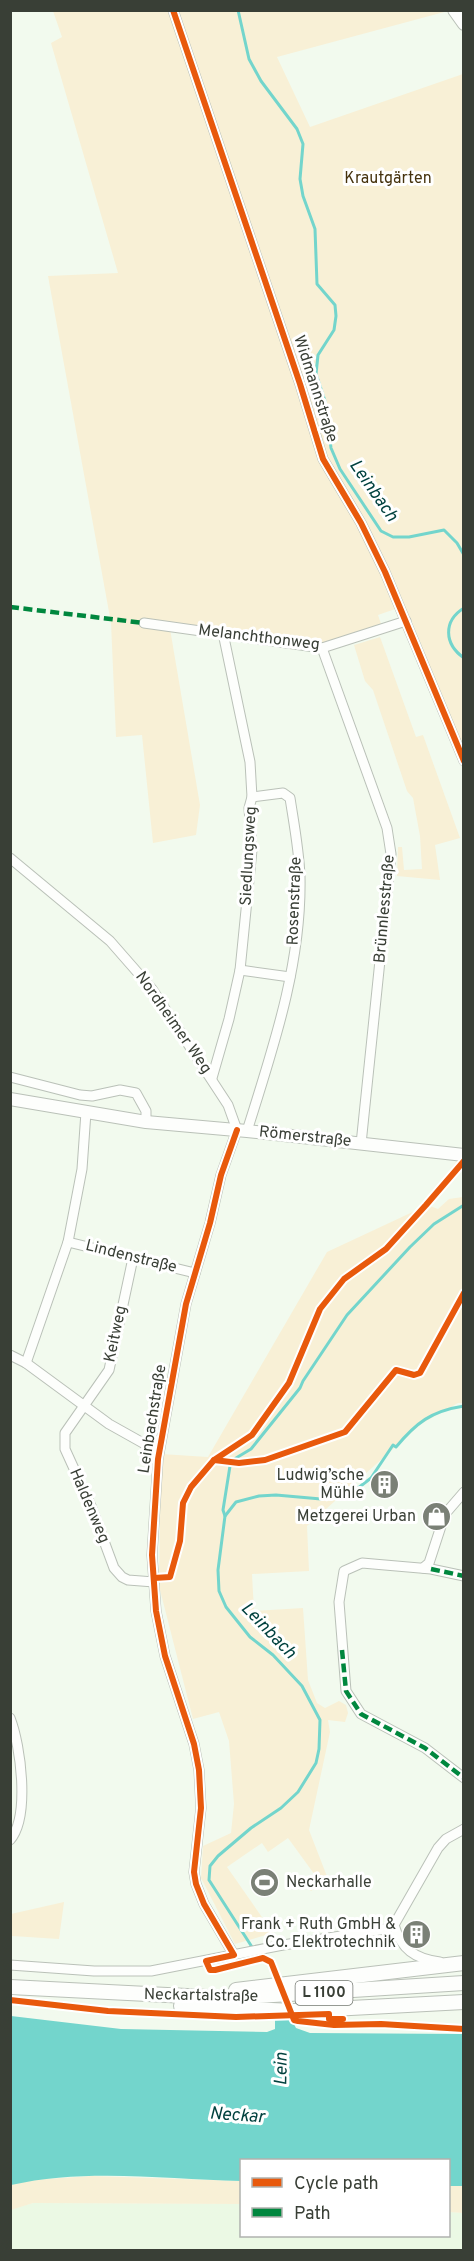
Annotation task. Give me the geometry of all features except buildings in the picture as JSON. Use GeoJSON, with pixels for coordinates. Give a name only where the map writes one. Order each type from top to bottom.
{"type":"FeatureCollection","features":[{"type":"Feature","properties":{"kind":"main road"},"geometry":{"type":"LineString","coordinates":[[454,10],[464,24]]}},
{"type":"Feature","properties":{"kind":"main road","name":"Römerstraße"},"geometry":{"type":"LineString","coordinates":[[10,1099],[147,1122],[242,1130],[464,1155]]}},
{"type":"Feature","properties":{"kind":"main road"},"geometry":{"type":"LineString","coordinates":[[183,1997],[464,1961]]}},
{"type":"Feature","properties":{"kind":"main road","name":"Neckartalstraße"},"geometry":{"type":"LineString","coordinates":[[10,1987],[183,1997],[260,1997],[464,1983]]}},
{"type":"Feature","properties":{"kind":"main road"},"geometry":{"type":"LineString","coordinates":[[43,1989],[72,1998],[128,2003],[294,2011],[464,2002]]}},
{"type":"Feature","properties":{"kind":"street","name":"Widmannstraße"},"geometry":{"type":"LineString","coordinates":[[173,10],[300,384],[323,459],[361,523],[386,572],[464,761]]}},
{"type":"Feature","properties":{"kind":"street","name":"Melanchthonweg"},"geometry":{"type":"LineString","coordinates":[[144,623],[322,648],[406,621]]}},
{"type":"Feature","properties":{"kind":"street","name":"Siedlungsweg"},"geometry":{"type":"LineString","coordinates":[[212,1078],[240,970],[252,849],[249,808],[252,797],[250,762],[223,633]]}},
{"type":"Feature","properties":{"kind":"street","name":"Brünnlesstraße"},"geometry":{"type":"LineString","coordinates":[[322,648],[387,828],[391,854],[362,1144]]}},
{"type":"Feature","properties":{"kind":"street","name":"Rosenstraße"},"geometry":{"type":"LineString","coordinates":[[242,1130],[279,1028],[290,977],[300,876],[290,798],[283,792],[252,797]]}},
{"type":"Feature","properties":{"kind":"street","name":"Nordheimer Weg"},"geometry":{"type":"LineString","coordinates":[[10,858],[110,941],[152,989],[212,1078],[242,1130]]}},
{"type":"Feature","properties":{"kind":"street"},"geometry":{"type":"LineString","coordinates":[[240,970],[290,977]]}},
{"type":"Feature","properties":{"kind":"street"},"geometry":{"type":"LineString","coordinates":[[10,1077],[80,1095],[92,1096],[120,1090],[136,1093],[146,1111],[147,1122]]}},
{"type":"Feature","properties":{"kind":"street"},"geometry":{"type":"LineString","coordinates":[[26,1363],[68,1242],[82,1169],[86,1112]]}},
{"type":"Feature","properties":{"kind":"street","name":"Leinbachstraße"},"geometry":{"type":"LineString","coordinates":[[238,1954],[204,1904],[196,1884],[194,1872],[201,1808],[199,1770],[195,1744],[165,1656],[156,1611],[152,1555],[159,1452],[186,1304],[210,1223],[221,1175],[242,1130]]}},
{"type":"Feature","properties":{"kind":"street","name":"Lindenstraße"},"geometry":{"type":"LineString","coordinates":[[68,1242],[195,1273]]}},
{"type":"Feature","properties":{"kind":"street","name":"Keitweg"},"geometry":{"type":"LineString","coordinates":[[85,1405],[109,1370],[133,1258]]}},
{"type":"Feature","properties":{"kind":"street"},"geometry":{"type":"LineString","coordinates":[[10,1355],[26,1363],[109,1424],[159,1452]]}},
{"type":"Feature","properties":{"kind":"street","name":"Haldenweg"},"geometry":{"type":"LineString","coordinates":[[85,1405],[65,1433],[65,1449],[91,1506],[114,1568],[128,1580],[154,1582]]}},
{"type":"Feature","properties":{"kind":"street"},"geometry":{"type":"LineString","coordinates":[[423,1568],[429,1563],[446,1514],[464,1492]]}},
{"type":"Feature","properties":{"kind":"street"},"geometry":{"type":"LineString","coordinates":[[464,1576],[423,1568],[362,1563],[344,1571],[339,1602],[346,1691],[354,1705],[361,1714],[425,1748],[464,1778]]}},
{"type":"Feature","properties":{"kind":"street"},"geometry":{"type":"LineString","coordinates":[[10,1718],[22,1768],[17,1832],[10,1840]]}},
{"type":"Feature","properties":{"kind":"street"},"geometry":{"type":"LineString","coordinates":[[10,1965],[94,1971],[151,1971],[265,1948],[386,1929],[394,1925],[438,1848],[446,1839],[464,1829]]}},
{"type":"Feature","properties":{"kind":"street"},"geometry":{"type":"LineString","coordinates":[[394,1925],[402,1945],[410,1952],[430,1960],[464,1961]]}},
{"type":"Feature","properties":{"kind":"shaded area"},"geometry":{"type":"Polygon","coordinates":[[[33,2203],[240,2204],[240,2237],[450,2237],[450,2212],[463,2213],[463,2250],[11,2250],[10,2210],[33,2203]]]}},
{"type":"Feature","properties":{"kind":"green space","name":"Krautgärten"},"geometry":{"type":"Polygon","coordinates":[[[53,11],[448,11],[277,57],[310,127],[463,74],[463,749],[410,617],[402,619],[398,608],[378,615],[382,627],[322,646],[169,623],[200,805],[196,835],[153,843],[142,735],[116,737],[111,623],[48,276],[118,273],[51,43],[62,37],[53,11]]]}},
{"type":"Feature","properties":{"kind":"green space"},"geometry":{"type":"Polygon","coordinates":[[[380,637],[416,737],[423,735],[460,838],[435,845],[440,880],[397,876],[398,847],[402,847],[404,870],[422,869],[420,836],[413,798],[407,791],[373,690],[365,681],[354,645],[380,637]]]}},
{"type":"Feature","properties":{"kind":"green space"},"geometry":{"type":"Polygon","coordinates":[[[457,1161],[463,1164],[457,1164],[425,1204],[438,1209],[449,1199],[463,1197],[463,1403],[458,1403],[421,1424],[307,1526],[309,1571],[252,1574],[254,1611],[303,1608],[308,1680],[317,1703],[325,1708],[339,1701],[346,1705],[348,1713],[345,1722],[328,1720],[330,1732],[309,1830],[328,1879],[310,1890],[320,1882],[288,1838],[268,1852],[262,1843],[227,1867],[273,1933],[235,1944],[201,1878],[203,1846],[231,1833],[234,1804],[229,1741],[219,1712],[193,1719],[159,1586],[161,1454],[208,1457],[327,1252],[419,1209],[457,1161]]]}},
{"type":"Feature","properties":{"kind":"green space"},"geometry":{"type":"Polygon","coordinates":[[[64,1902],[59,1939],[12,1936],[11,1914],[64,1902]]]}},
{"type":"Feature","properties":{"kind":"green space"},"geometry":{"type":"Polygon","coordinates":[[[92,2176],[240,2181],[240,2204],[33,2203],[11,2210],[10,2185],[32,2180],[92,2176]]]}},
{"type":"Feature","properties":{"kind":"green space"},"geometry":{"type":"Polygon","coordinates":[[[450,2186],[463,2186],[463,2213],[450,2212],[450,2186]]]}},
{"type":"Feature","properties":{"kind":"water"},"geometry":{"type":"Polygon","coordinates":[[[11,2016],[121,2029],[267,2032],[275,2029],[275,2018],[291,2018],[296,2028],[310,2033],[463,2034],[463,2186],[450,2186],[450,2159],[240,2159],[240,2181],[97,2176],[39,2180],[11,2185],[11,2016]]]}},
{"type":"Feature","properties":{"kind":"waterway","name":"Leinbach"},"geometry":{"type":"LineString","coordinates":[[238,10],[249,59],[261,81],[297,129],[303,144],[300,179],[303,196],[315,229],[317,284],[335,305],[334,330],[318,355],[316,374],[325,401],[331,448],[340,469],[381,531],[393,537],[409,537],[444,530],[457,543],[464,555]]}},
{"type":"Feature","properties":{"kind":"waterway","name":"Leinbach"},"geometry":{"type":"LineString","coordinates":[[464,608],[457,613],[449,626],[453,646],[464,658]]}},
{"type":"Feature","properties":{"kind":"waterway"},"geometry":{"type":"LineString","coordinates":[[225,1516],[223,1510],[230,1466],[236,1458],[251,1449],[300,1388],[347,1315],[434,1224],[464,1205]]}},
{"type":"Feature","properties":{"kind":"waterway","name":"Leinbach"},"geometry":{"type":"LineString","coordinates":[[252,1947],[209,1880],[210,1866],[218,1856],[251,1828],[281,1808],[298,1792],[316,1763],[320,1720],[302,1686],[273,1655],[250,1637],[226,1607],[219,1591],[218,1570],[225,1516],[236,1502],[259,1496],[276,1495],[321,1499],[353,1492],[371,1478],[393,1445],[396,1447],[425,1419],[442,1411],[464,1406]]}},
{"type":"Feature","properties":{"kind":"marked path"},"geometry":{"type":"LineString","coordinates":[[10,607],[144,623]]}},
{"type":"Feature","properties":{"kind":"marked path"},"geometry":{"type":"LineString","coordinates":[[431,1569],[464,1576]]}},
{"type":"Feature","properties":{"kind":"marked path"},"geometry":{"type":"LineString","coordinates":[[342,1650],[346,1691],[361,1714],[425,1748],[464,1778]]}},
{"type":"Feature","properties":{"kind":"cycle path"},"geometry":{"type":"LineString","coordinates":[[173,10],[300,384],[323,459],[361,523],[385,572],[464,761]]}},
{"type":"Feature","properties":{"kind":"cycle path"},"geometry":{"type":"LineString","coordinates":[[237,1130],[221,1175],[210,1223],[186,1304],[158,1459],[152,1555],[156,1611],[165,1656],[194,1744],[199,1770],[201,1808],[194,1872],[196,1884],[204,1904],[234,1955],[206,1961],[210,1970],[263,1958],[271,1962],[294,2020],[334,2025],[381,2024],[464,2029]]}},
{"type":"Feature","properties":{"kind":"cycle path"},"geometry":{"type":"LineString","coordinates":[[154,1578],[170,1577],[180,1541],[183,1503],[191,1487],[214,1460],[252,1435],[289,1383],[320,1309],[344,1279],[386,1249],[464,1161]]}},
{"type":"Feature","properties":{"kind":"cycle path"},"geometry":{"type":"LineString","coordinates":[[214,1460],[239,1463],[265,1460],[345,1432],[396,1370],[414,1375],[420,1373],[464,1293]]}},
{"type":"Feature","properties":{"kind":"cycle path"},"geometry":{"type":"LineString","coordinates":[[10,2000],[108,2011],[236,2017],[329,2014],[329,2019],[343,2019]]}},
{"type":"Feature","properties":{"kind":"place","name":"Ludwig’sche Mühle"},"geometry":{"type":"Point","coordinates":[385,1485]}},
{"type":"Feature","properties":{"kind":"place","name":"Metzgerei Urban"},"geometry":{"type":"Point","coordinates":[437,1517]}},
{"type":"Feature","properties":{"kind":"place","name":"Neckarhalle"},"geometry":{"type":"Point","coordinates":[265,1883]}},
{"type":"Feature","properties":{"kind":"place","name":"Frank + Ruth GmbH & Co. Elektrotechnik"},"geometry":{"type":"Point","coordinates":[417,1934]}},
{"type":"Feature","properties":{"kind":"water label","name":"Lein"},"geometry":{"type":"Point","coordinates":[282,2069]}},
{"type":"Feature","properties":{"kind":"water label","name":"Neckar"},"geometry":{"type":"Point","coordinates":[237,2116]}}]}
